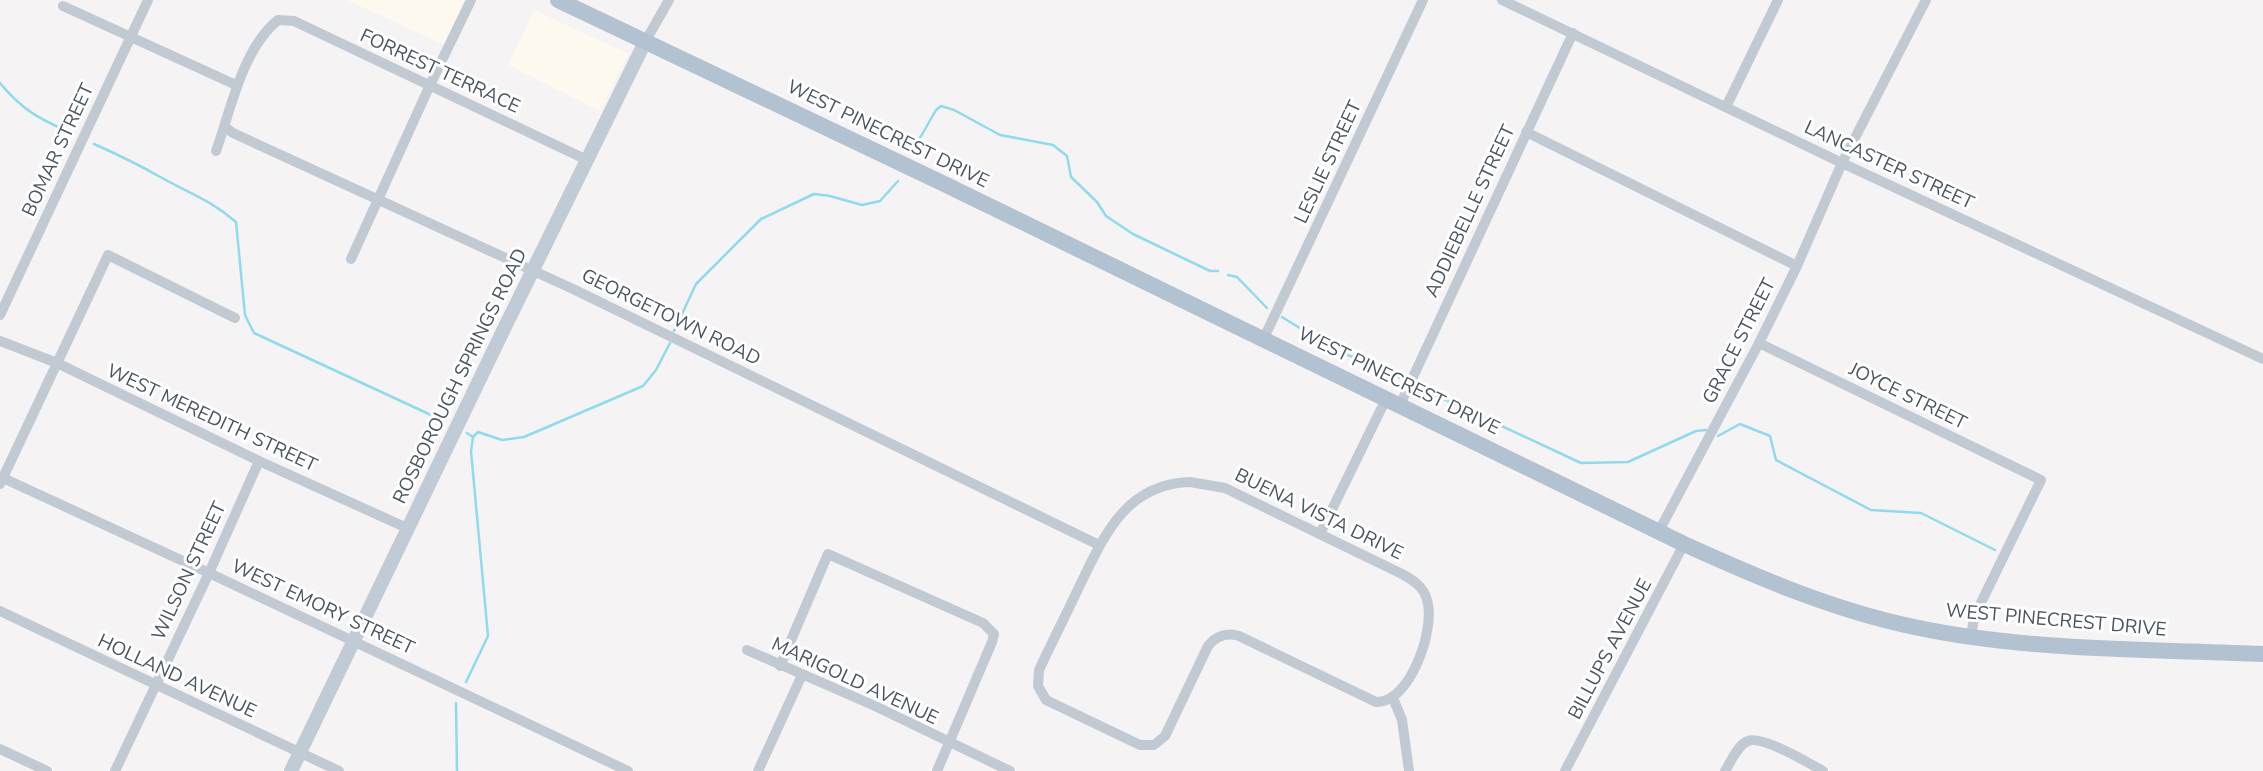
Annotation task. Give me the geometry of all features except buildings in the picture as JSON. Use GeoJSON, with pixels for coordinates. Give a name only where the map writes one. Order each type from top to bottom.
{"type":"FeatureCollection","features":[{"type":"Feature","properties":{"kind":"main road","name":"WEST PINECREST DRIVE"},"geometry":{"type":"LineString","coordinates":[[558,0],[1264,338],[1684,544],[1752,575],[1819,601],[1912,627],[1970,637],[2263,654]]}},
{"type":"Feature","properties":{"kind":"street","name":"BOMAR STREET"},"geometry":{"type":"LineString","coordinates":[[0,315],[148,0]]}},
{"type":"Feature","properties":{"kind":"street"},"geometry":{"type":"LineString","coordinates":[[351,259],[471,0]]}},
{"type":"Feature","properties":{"kind":"street","name":"ROSBOROUGH SPRINGS ROAD"},"geometry":{"type":"LineString","coordinates":[[291,771],[645,41],[669,0]]}},
{"type":"Feature","properties":{"kind":"street","name":"LESLIE STREET"},"geometry":{"type":"LineString","coordinates":[[1264,338],[1423,0]]}},
{"type":"Feature","properties":{"kind":"street","name":"LANCASTER STREET"},"geometry":{"type":"LineString","coordinates":[[1502,0],[1842,163],[2263,359]]}},
{"type":"Feature","properties":{"kind":"street"},"geometry":{"type":"LineString","coordinates":[[1726,107],[1778,0]]}},
{"type":"Feature","properties":{"kind":"street","name":"GRACE STREET"},"geometry":{"type":"LineString","coordinates":[[1659,531],[1759,343],[1797,266],[1842,163],[1926,0]]}},
{"type":"Feature","properties":{"kind":"street"},"geometry":{"type":"LineString","coordinates":[[64,6],[236,85],[216,151]]}},
{"type":"Feature","properties":{"kind":"street","name":"FORREST TERRACE"},"geometry":{"type":"LineString","coordinates":[[236,85],[266,29],[278,20],[294,21],[587,160]]}},
{"type":"Feature","properties":{"kind":"street","name":"ADDIEBELLE STREET"},"geometry":{"type":"LineString","coordinates":[[1320,534],[1393,402],[1573,33]]}},
{"type":"Feature","properties":{"kind":"street","name":"GEORGETOWN ROAD"},"geometry":{"type":"LineString","coordinates":[[225,127],[533,270],[1099,545]]}},
{"type":"Feature","properties":{"kind":"street"},"geometry":{"type":"LineString","coordinates":[[1526,132],[1797,266]]}},
{"type":"Feature","properties":{"kind":"street"},"geometry":{"type":"LineString","coordinates":[[1,481],[108,255],[235,318]]}},
{"type":"Feature","properties":{"kind":"street","name":"WEST MEREDITH STREET"},"geometry":{"type":"LineString","coordinates":[[0,341],[57,363],[259,461],[407,528]]}},
{"type":"Feature","properties":{"kind":"street","name":"JOYCE STREET"},"geometry":{"type":"LineString","coordinates":[[1759,343],[2041,480],[1974,617],[1970,637]]}},
{"type":"Feature","properties":{"kind":"street","name":"WILSON STREET"},"geometry":{"type":"LineString","coordinates":[[115,771],[259,461]]}},
{"type":"Feature","properties":{"kind":"street","name":"WEST EMORY STREET"},"geometry":{"type":"LineString","coordinates":[[1,481],[209,573],[628,771]]}},
{"type":"Feature","properties":{"kind":"street","name":"BUENA VISTA DRIVE"},"geometry":{"type":"LineString","coordinates":[[1180,482],[1200,482],[1225,488],[1408,577],[1417,584],[1427,599],[1428,626],[1414,669],[1404,688],[1393,698],[1381,702],[1370,700],[1239,636],[1229,634],[1215,639],[1208,646],[1165,736],[1154,745],[1140,745],[1052,704],[1039,690],[1039,670],[1099,545],[1116,519],[1153,488],[1180,482]]}},
{"type":"Feature","properties":{"kind":"street","name":"BILLUPS AVENUE"},"geometry":{"type":"LineString","coordinates":[[1566,771],[1684,544]]}},
{"type":"Feature","properties":{"kind":"street"},"geometry":{"type":"LineString","coordinates":[[780,666],[828,554],[983,623],[993,634],[992,642],[937,771]]}},
{"type":"Feature","properties":{"kind":"street","name":"HOLLAND AVENUE"},"geometry":{"type":"LineString","coordinates":[[0,611],[339,771]]}},
{"type":"Feature","properties":{"kind":"street","name":"MARIGOLD AVENUE"},"geometry":{"type":"LineString","coordinates":[[747,650],[875,706],[949,743]]}},
{"type":"Feature","properties":{"kind":"street"},"geometry":{"type":"LineString","coordinates":[[758,771],[802,675]]}},
{"type":"Feature","properties":{"kind":"street"},"geometry":{"type":"LineString","coordinates":[[1393,698],[1402,720],[1409,771]]}},
{"type":"Feature","properties":{"kind":"street"},"geometry":{"type":"LineString","coordinates":[[1725,771],[1740,747],[1749,740],[1766,742],[1823,771]]}},
{"type":"Feature","properties":{"kind":"street"},"geometry":{"type":"LineString","coordinates":[[949,743],[1010,771]]}},
{"type":"Feature","properties":{"kind":"street"},"geometry":{"type":"LineString","coordinates":[[0,749],[47,771]]}},
{"type":"Feature","properties":{"kind":"shaded area"},"geometry":{"type":"Polygon","coordinates":[[[347,0],[477,0],[453,49],[347,0]]]}},
{"type":"Feature","properties":{"kind":"shaded area"},"geometry":{"type":"Polygon","coordinates":[[[534,10],[629,54],[600,111],[508,65],[534,10]]]}},
{"type":"Feature","properties":{"kind":"waterway"},"geometry":{"type":"LineString","coordinates":[[0,83],[16,101],[33,113],[73,134]]}},
{"type":"Feature","properties":{"kind":"waterway"},"geometry":{"type":"LineString","coordinates":[[912,152],[941,106],[954,110],[1000,135],[1053,145],[1067,156],[1071,177],[1097,202],[1106,216],[1133,234],[1210,271],[1218,271]]}},
{"type":"Feature","properties":{"kind":"waterway"},"geometry":{"type":"LineString","coordinates":[[94,144],[201,198],[236,222],[245,315],[254,333],[444,421]]}},
{"type":"Feature","properties":{"kind":"waterway"},"geometry":{"type":"LineString","coordinates":[[674,331],[696,284],[761,219],[814,194],[862,205],[880,201],[898,181]]}},
{"type":"Feature","properties":{"kind":"waterway"},"geometry":{"type":"LineString","coordinates":[[1228,275],[1237,277],[1267,308]]}},
{"type":"Feature","properties":{"kind":"waterway"},"geometry":{"type":"LineString","coordinates":[[1282,317],[1340,353],[1364,360],[1402,379]]}},
{"type":"Feature","properties":{"kind":"waterway"},"geometry":{"type":"LineString","coordinates":[[473,437],[478,432],[502,440],[524,437],[643,386],[656,370],[670,343]]}},
{"type":"Feature","properties":{"kind":"waterway"},"geometry":{"type":"LineString","coordinates":[[1418,387],[1581,463],[1628,462],[1696,431],[1706,430]]}},
{"type":"Feature","properties":{"kind":"waterway"},"geometry":{"type":"LineString","coordinates":[[1718,436],[1740,424],[1770,436],[1776,460],[1871,510],[1921,513],[1995,550]]}},
{"type":"Feature","properties":{"kind":"waterway"},"geometry":{"type":"LineString","coordinates":[[466,682],[488,636],[471,451],[473,437],[467,433]]}},
{"type":"Feature","properties":{"kind":"waterway"},"geometry":{"type":"LineString","coordinates":[[456,703],[457,771]]}}]}
